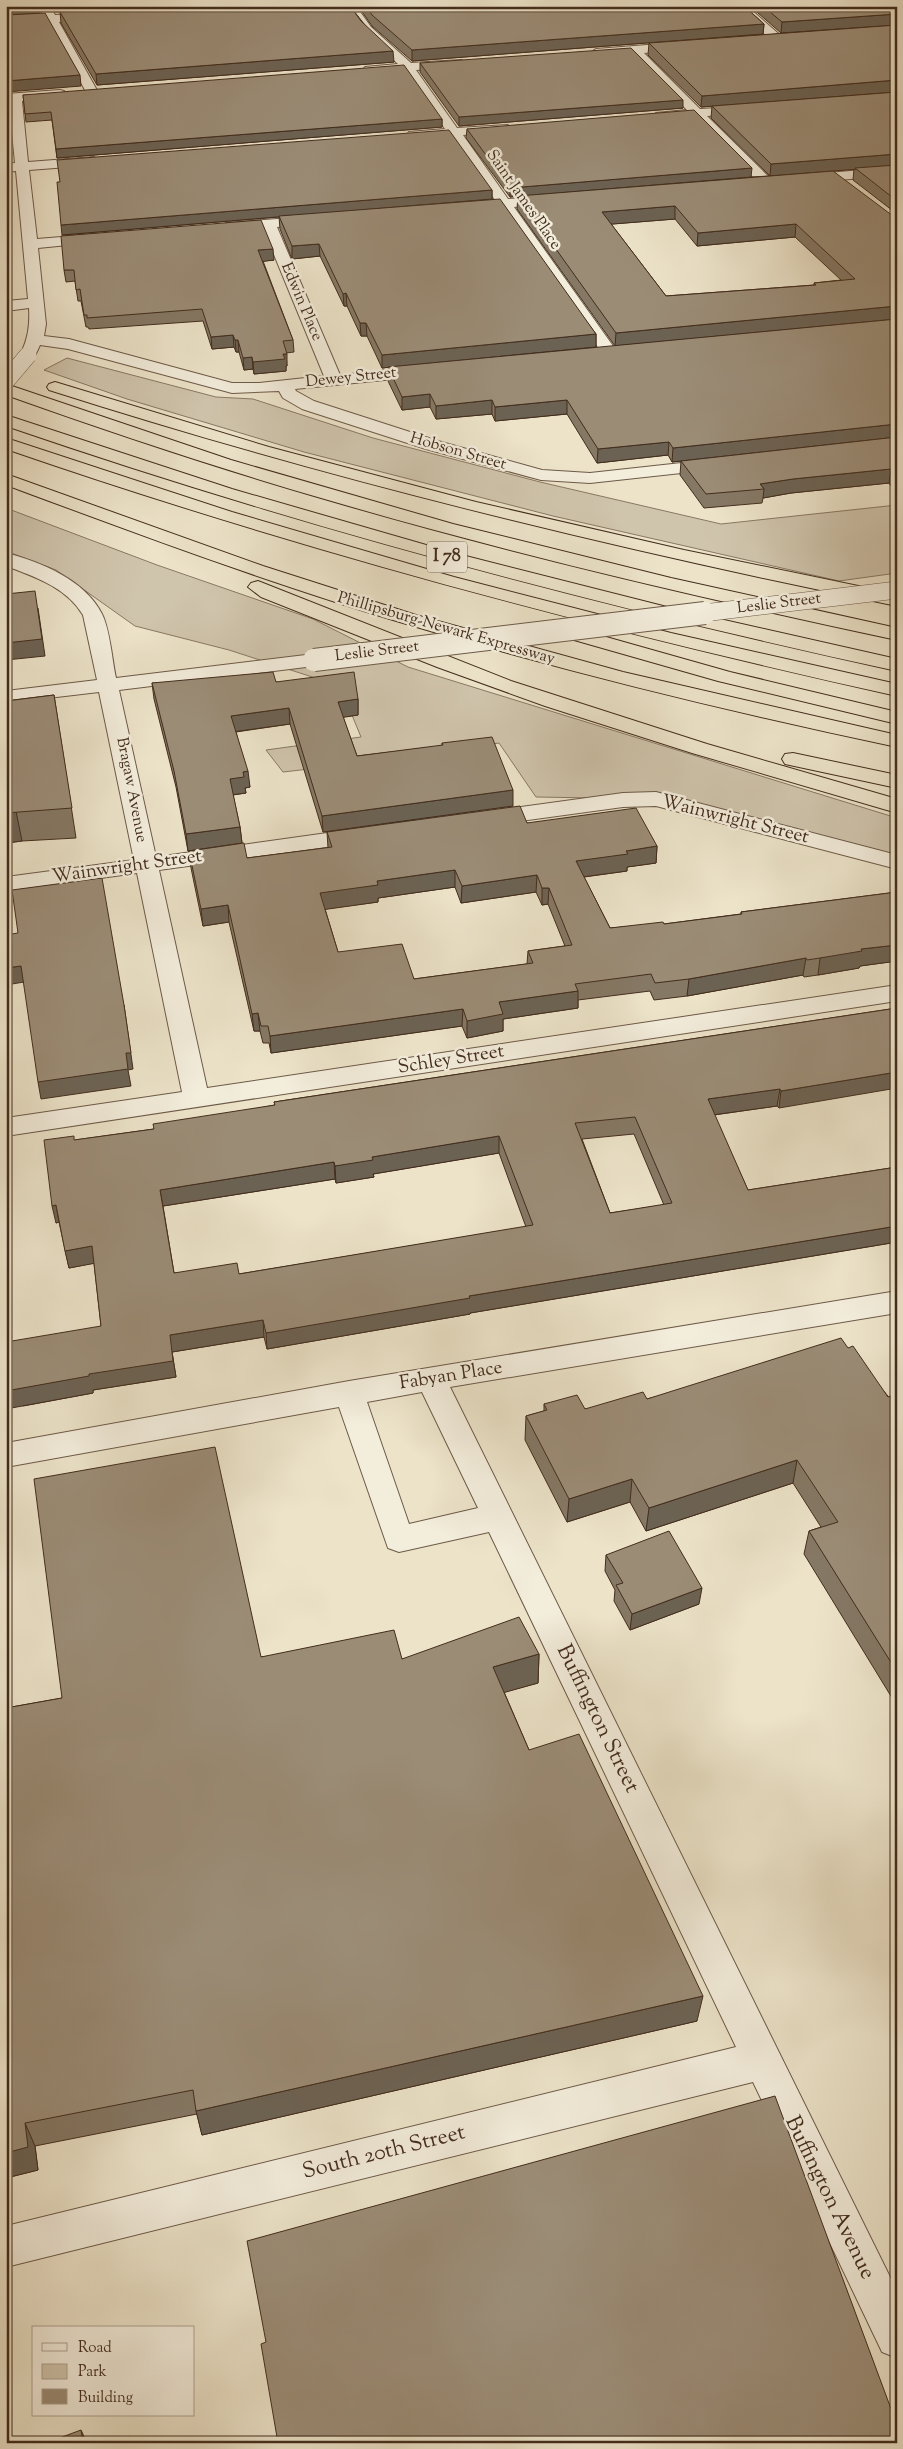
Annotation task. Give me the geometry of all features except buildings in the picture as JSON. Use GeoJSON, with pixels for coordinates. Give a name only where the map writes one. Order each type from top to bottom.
{"type":"FeatureCollection","features":[{"type":"Feature","properties":{"kind":"highway"},"geometry":{"type":"LineString","coordinates":[[6,371],[233,442],[448,501],[652,549],[897,600]]}},
{"type":"Feature","properties":{"kind":"highway","name":"I 78"},"geometry":{"type":"LineString","coordinates":[[6,389],[174,446],[406,516],[714,594],[897,634]]}},
{"type":"Feature","properties":{"kind":"highway","name":"I 78"},"geometry":{"type":"LineString","coordinates":[[6,420],[199,485],[398,544],[581,592],[762,636],[897,665]]}},
{"type":"Feature","properties":{"kind":"highway","name":"I 78"},"geometry":{"type":"LineString","coordinates":[[6,443],[280,534],[439,579],[609,624],[897,690]]}},
{"type":"Feature","properties":{"kind":"highway"},"geometry":{"type":"LineString","coordinates":[[68,465],[310,553],[444,597],[681,665],[897,718]]}},
{"type":"Feature","properties":{"kind":"highway","name":"Phillipsburg-Newark Expressway"},"geometry":{"type":"LineString","coordinates":[[6,479],[194,549],[340,598],[511,648],[689,695],[897,741]]}},
{"type":"Feature","properties":{"kind":"highway"},"geometry":{"type":"LineString","coordinates":[[194,549],[268,593],[505,685],[707,751],[897,806]]}},
{"type":"Feature","properties":{"kind":"highway"},"geometry":{"type":"LineString","coordinates":[[505,685],[669,730],[897,782]]}},
{"type":"Feature","properties":{"kind":"street"},"geometry":{"type":"LineString","coordinates":[[6,381],[28,355],[38,329],[21,167],[11,97],[87,92],[44,6]]}},
{"type":"Feature","properties":{"kind":"street","name":"Saint James Place"},"geometry":{"type":"LineString","coordinates":[[350,6],[367,29],[408,67],[610,353]]}},
{"type":"Feature","properties":{"kind":"street"},"geometry":{"type":"LineString","coordinates":[[740,6],[782,38],[758,40]]}},
{"type":"Feature","properties":{"kind":"street"},"geometry":{"type":"LineString","coordinates":[[6,22],[110,15]]}},
{"type":"Feature","properties":{"kind":"street"},"geometry":{"type":"LineString","coordinates":[[587,54],[701,45]]}},
{"type":"Feature","properties":{"kind":"street"},"geometry":{"type":"LineString","coordinates":[[635,50],[697,113],[775,181]]}},
{"type":"Feature","properties":{"kind":"street"},"geometry":{"type":"LineString","coordinates":[[360,71],[471,62]]}},
{"type":"Feature","properties":{"kind":"street"},"geometry":{"type":"LineString","coordinates":[[645,117],[763,108]]}},
{"type":"Feature","properties":{"kind":"street"},"geometry":{"type":"LineString","coordinates":[[399,136],[517,127]]}},
{"type":"Feature","properties":{"kind":"street"},"geometry":{"type":"LineString","coordinates":[[6,168],[111,160]]}},
{"type":"Feature","properties":{"kind":"street"},"geometry":{"type":"LineString","coordinates":[[746,183],[897,171]]}},
{"type":"Feature","properties":{"kind":"street"},"geometry":{"type":"LineString","coordinates":[[835,176],[850,188]]}},
{"type":"Feature","properties":{"kind":"street"},"geometry":{"type":"LineString","coordinates":[[449,208],[569,198]]}},
{"type":"Feature","properties":{"kind":"street"},"geometry":{"type":"LineString","coordinates":[[209,229],[335,218]]}},
{"type":"Feature","properties":{"kind":"street","name":"Edwin Place"},"geometry":{"type":"LineString","coordinates":[[268,224],[334,380]]}},
{"type":"Feature","properties":{"kind":"street"},"geometry":{"type":"LineString","coordinates":[[29,244],[110,237]]}},
{"type":"Feature","properties":{"kind":"street"},"geometry":{"type":"LineString","coordinates":[[6,306],[35,304]]}},
{"type":"Feature","properties":{"kind":"street"},"geometry":{"type":"LineString","coordinates":[[35,340],[69,344],[224,387],[249,388],[284,385]]}},
{"type":"Feature","properties":{"kind":"street"},"geometry":{"type":"LineString","coordinates":[[590,355],[630,352]]}},
{"type":"Feature","properties":{"kind":"street","name":"Dewey Street"},"geometry":{"type":"LineString","coordinates":[[284,385],[443,370]]}},
{"type":"Feature","properties":{"kind":"street","name":"Hobson Street"},"geometry":{"type":"LineString","coordinates":[[284,385],[289,394],[308,405],[432,445],[541,475],[590,478],[738,462]]}},
{"type":"Feature","properties":{"kind":"street","name":"Bragaw Avenue"},"geometry":{"type":"LineString","coordinates":[[6,559],[60,582],[81,597],[93,615],[196,1098]]}},
{"type":"Feature","properties":{"kind":"street","name":"Leslie Street"},"geometry":{"type":"LineString","coordinates":[[6,697],[897,590]]}},
{"type":"Feature","properties":{"kind":"street","name":"Wainwright Street"},"geometry":{"type":"LineString","coordinates":[[467,821],[623,800],[656,799],[897,862]]}},
{"type":"Feature","properties":{"kind":"street","name":"Wainwright Street"},"geometry":{"type":"LineString","coordinates":[[6,884],[380,833]]}},
{"type":"Feature","properties":{"kind":"street","name":"Schley Street"},"geometry":{"type":"LineString","coordinates":[[6,1127],[897,993]]}},
{"type":"Feature","properties":{"kind":"street","name":"Fabyan Place"},"geometry":{"type":"LineString","coordinates":[[6,1455],[431,1379],[894,1309]]}},
{"type":"Feature","properties":{"kind":"street","name":"Buffington Street"},"geometry":{"type":"LineString","coordinates":[[431,1379],[762,2060]]}},
{"type":"Feature","properties":{"kind":"street"},"geometry":{"type":"LineString","coordinates":[[349,1393],[400,1538],[498,1517]]}},
{"type":"Feature","properties":{"kind":"street","name":"South 20th Street"},"geometry":{"type":"LineString","coordinates":[[6,2247],[762,2060]]}},
{"type":"Feature","properties":{"kind":"street","name":"Buffington Avenue"},"geometry":{"type":"LineString","coordinates":[[762,2060],[897,2337]]}},
{"type":"Feature","properties":{"kind":"green space"},"geometry":{"type":"Polygon","coordinates":[[[67,358],[216,397],[253,399],[373,438],[540,482],[721,524],[897,505],[897,573],[839,581],[553,516],[304,452],[127,399],[44,370],[67,358]]]}},
{"type":"Feature","properties":{"kind":"green space"},"geometry":{"type":"Polygon","coordinates":[[[6,508],[157,565],[313,619],[408,667],[897,818],[897,862],[656,799],[536,797],[499,743],[388,760],[283,772],[266,750],[361,737],[340,686],[229,650],[135,626],[56,570],[6,551],[6,508]]]}}]}
